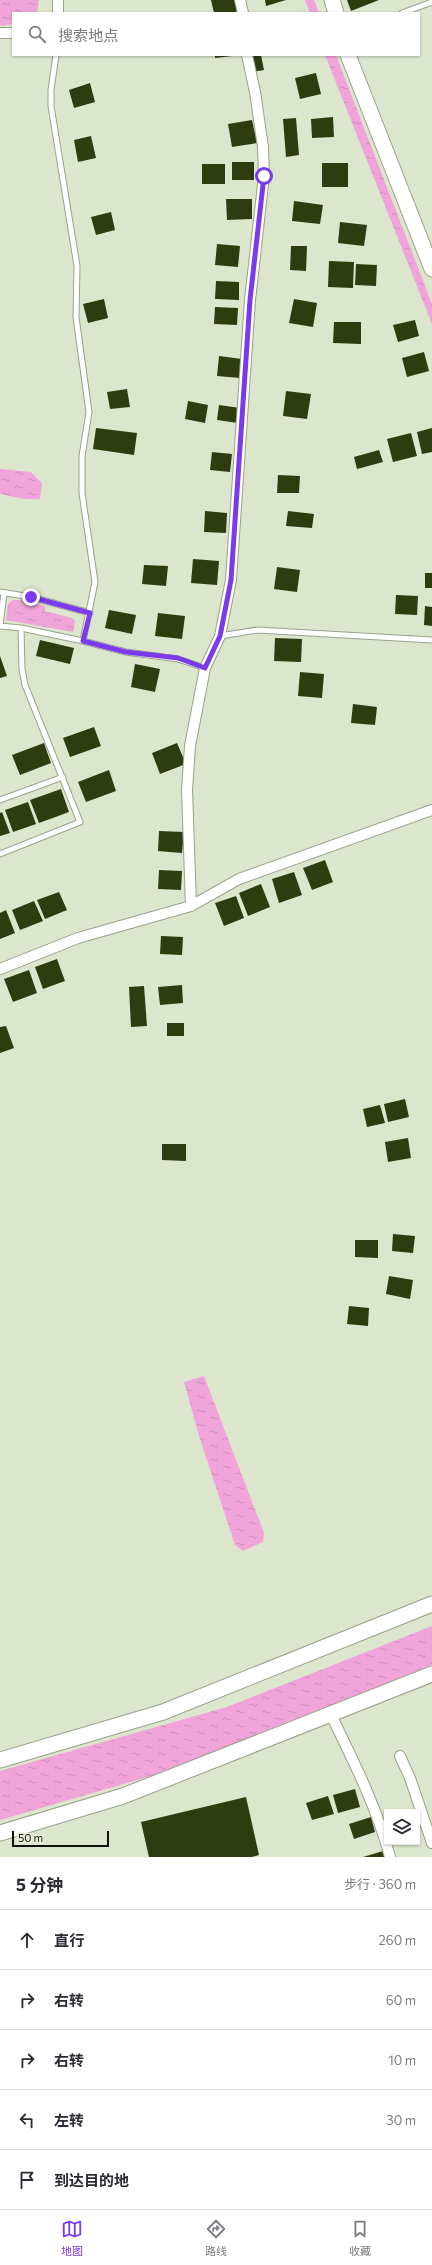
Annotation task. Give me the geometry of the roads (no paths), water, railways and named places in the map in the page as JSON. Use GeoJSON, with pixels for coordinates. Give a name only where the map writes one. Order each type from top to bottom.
{"type":"FeatureCollection","features":[{"type":"Feature","properties":{"kind":"street"},"geometry":{"type":"LineString","coordinates":[[58,0],[58,12]]}},
{"type":"Feature","properties":{"kind":"street"},"geometry":{"type":"LineString","coordinates":[[240,0],[243,12]]}},
{"type":"Feature","properties":{"kind":"street"},"geometry":{"type":"LineString","coordinates":[[332,0],[336,12]]}},
{"type":"Feature","properties":{"kind":"street"},"geometry":{"type":"LineString","coordinates":[[0,33],[12,33]]}},
{"type":"Feature","properties":{"kind":"street"},"geometry":{"type":"LineString","coordinates":[[191,906],[187,790],[190,746],[205,668],[220,636],[231,580],[250,300],[264,176],[263,147],[255,92],[247,56]]}},
{"type":"Feature","properties":{"kind":"street"},"geometry":{"type":"LineString","coordinates":[[348,56],[432,269]]}},
{"type":"Feature","properties":{"kind":"street"},"geometry":{"type":"LineString","coordinates":[[0,969],[78,938],[191,906],[239,879],[432,810]]}},
{"type":"Feature","properties":{"kind":"street"},"geometry":{"type":"LineString","coordinates":[[0,1760],[163,1712],[432,1604]]}},
{"type":"Feature","properties":{"kind":"street"},"geometry":{"type":"LineString","coordinates":[[0,1833],[123,1796],[432,1674]]}},
{"type":"Feature","properties":{"kind":"street"},"geometry":{"type":"LineString","coordinates":[[328,1715],[332,1716],[356,1766],[385,1838],[390,1857]]}},
{"type":"Feature","properties":{"kind":"street"},"geometry":{"type":"LineString","coordinates":[[400,1756],[410,1778],[432,1844]]}},
{"type":"Feature","properties":{"kind":"lane"},"geometry":{"type":"LineString","coordinates":[[405,12],[432,2]]}},
{"type":"Feature","properties":{"kind":"lane"},"geometry":{"type":"LineString","coordinates":[[56,56],[51,106],[77,266],[76,317],[89,412],[82,456],[82,493],[95,582],[90,613],[83,641]]}},
{"type":"Feature","properties":{"kind":"lane"},"geometry":{"type":"LineString","coordinates":[[90,613],[31,597],[2,592],[0,626],[21,628],[126,652],[178,658],[205,668]]}},
{"type":"Feature","properties":{"kind":"lane"},"geometry":{"type":"LineString","coordinates":[[0,854],[80,822],[25,685],[22,669],[21,628]]}},
{"type":"Feature","properties":{"kind":"lane"},"geometry":{"type":"LineString","coordinates":[[220,636],[257,630],[432,640]]}},
{"type":"Feature","properties":{"kind":"lane"},"geometry":{"type":"LineString","coordinates":[[0,800],[63,777]]}},
{"type":"Feature","properties":{"kind":"water"},"geometry":{"type":"Polygon","coordinates":[[[0,0],[39,0],[37,12],[12,12],[12,24],[0,25],[0,0]]]}},
{"type":"Feature","properties":{"kind":"water"},"geometry":{"type":"Polygon","coordinates":[[[305,0],[314,0],[319,12],[310,12],[305,0]]]}},
{"type":"Feature","properties":{"kind":"water"},"geometry":{"type":"Polygon","coordinates":[[[325,56],[336,56],[432,304],[432,324],[325,56]]]}},
{"type":"Feature","properties":{"kind":"water"},"geometry":{"type":"Polygon","coordinates":[[[0,469],[31,472],[42,483],[40,499],[24,499],[0,494],[0,469]]]}},
{"type":"Feature","properties":{"kind":"water"},"geometry":{"type":"Polygon","coordinates":[[[13,600],[21,600],[45,606],[45,611],[72,618],[75,621],[73,632],[6,620],[8,604],[13,600]]]}},
{"type":"Feature","properties":{"kind":"water"},"geometry":{"type":"Polygon","coordinates":[[[204,1376],[264,1533],[263,1542],[243,1551],[235,1545],[199,1436],[184,1382],[204,1376]]]}},
{"type":"Feature","properties":{"kind":"water"},"geometry":{"type":"Polygon","coordinates":[[[432,1626],[432,1665],[168,1771],[0,1820],[0,1771],[227,1707],[432,1626]]]}}]}
